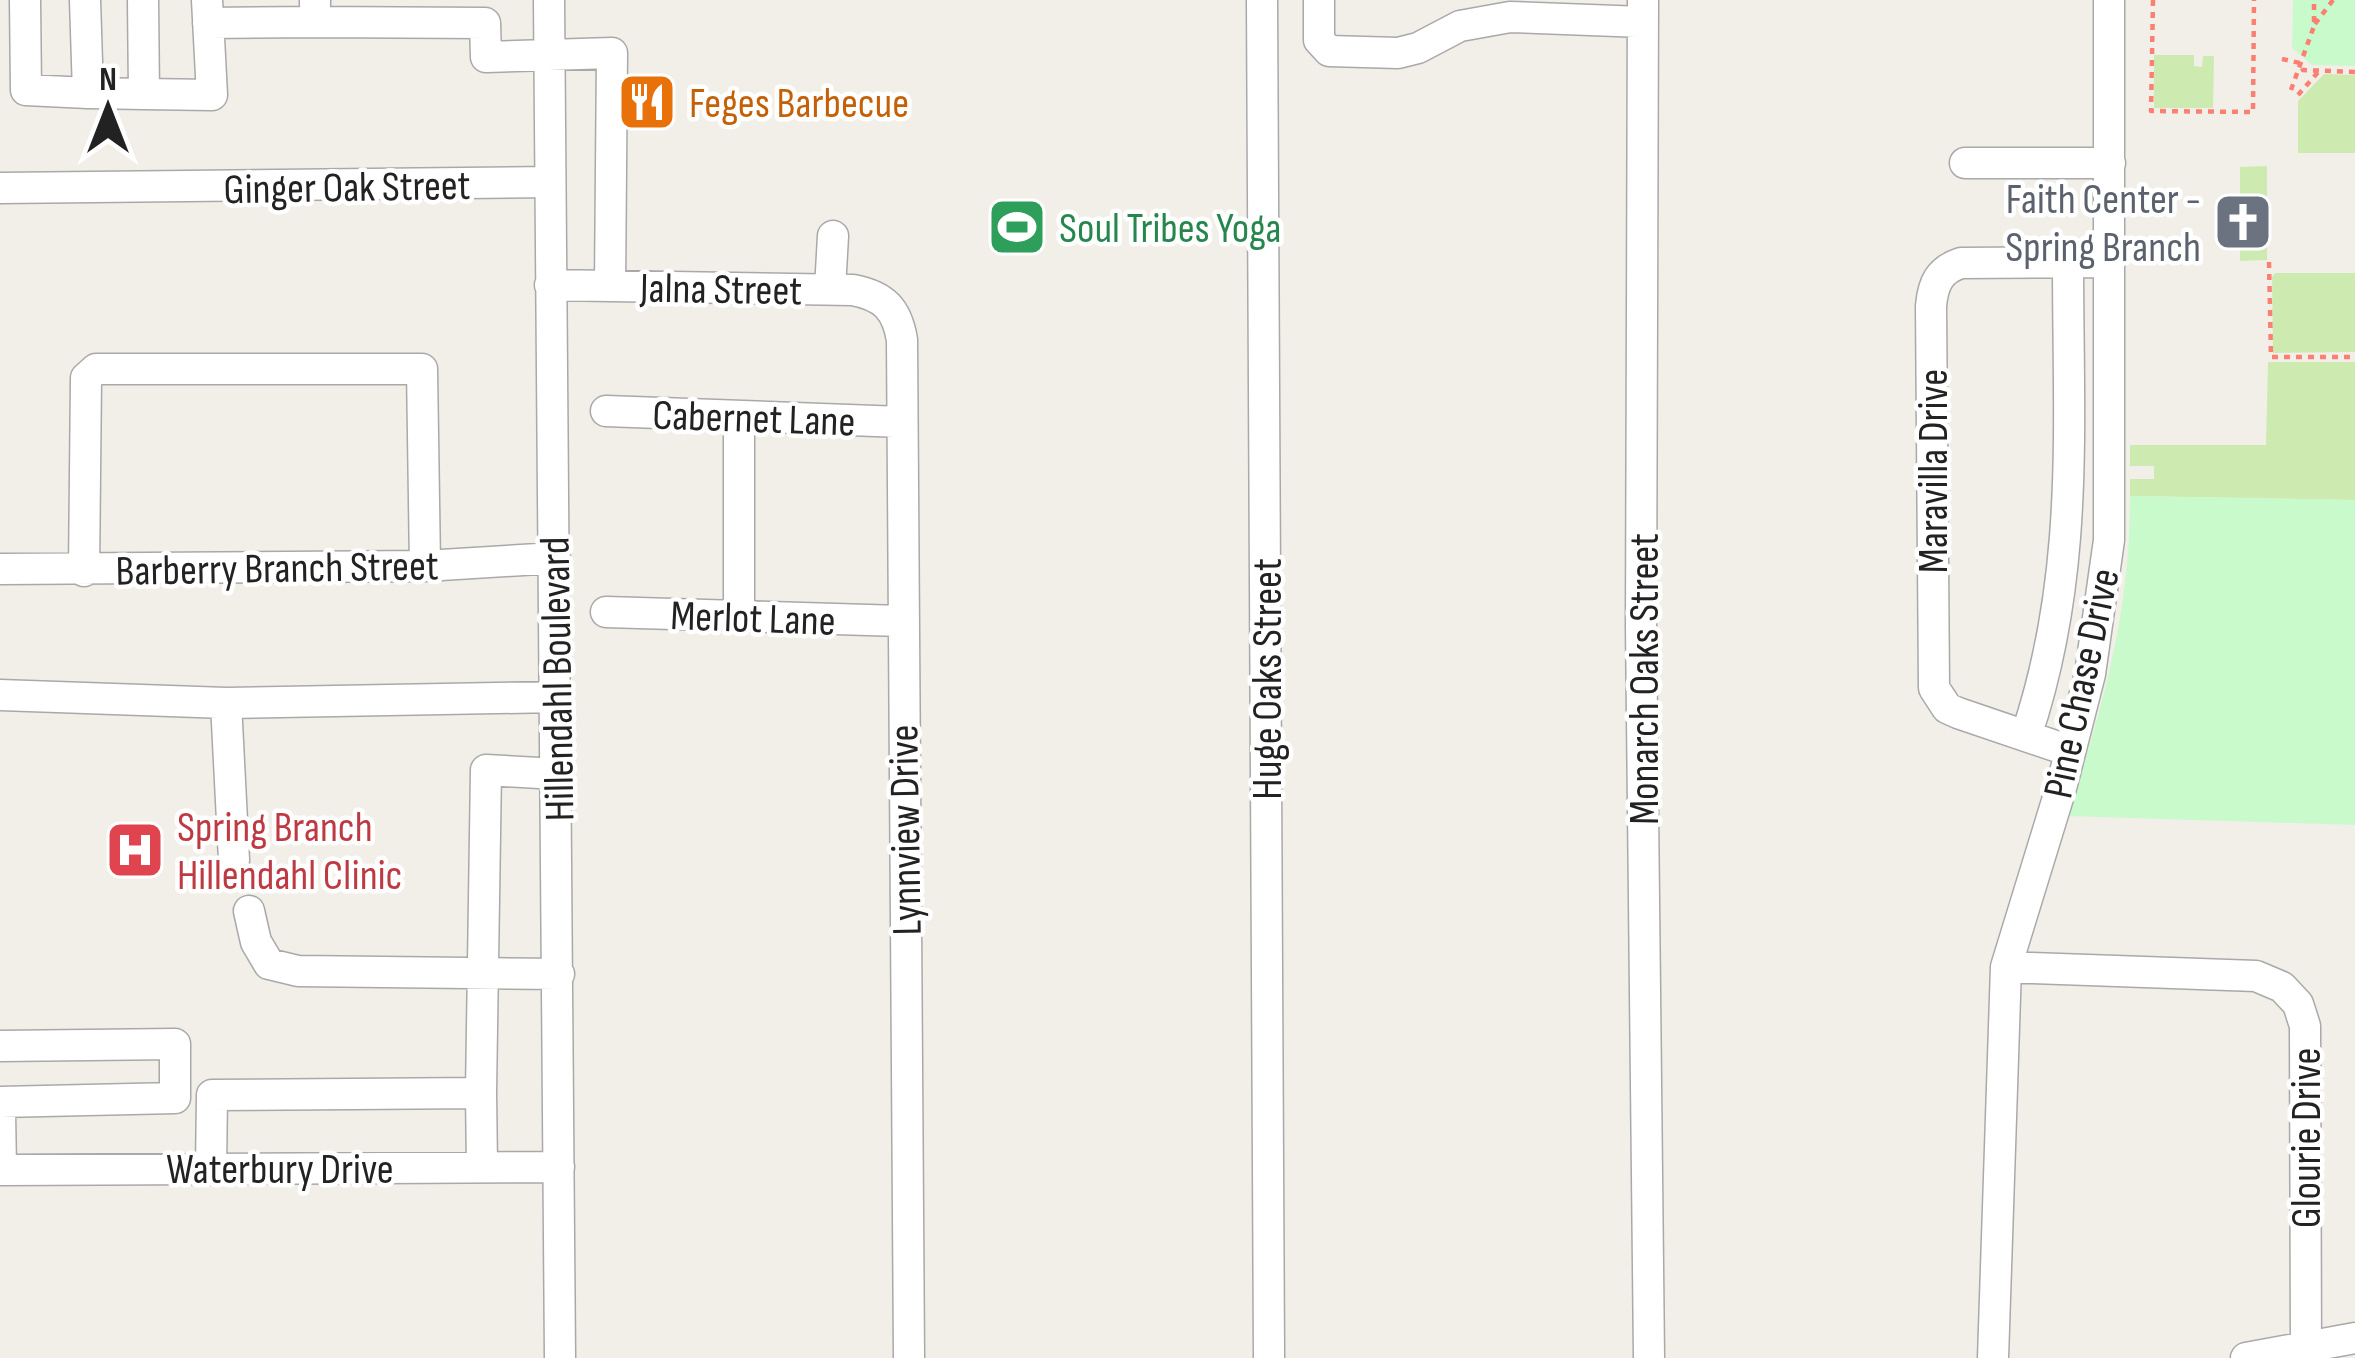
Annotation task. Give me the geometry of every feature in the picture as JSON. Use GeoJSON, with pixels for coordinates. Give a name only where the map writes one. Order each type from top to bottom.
{"type":"FeatureCollection","features":[{"type":"Feature","properties":{"kind":"street"},"geometry":{"type":"LineString","coordinates":[[25,0],[26,90],[212,95],[208,11],[485,11],[486,57],[612,52],[610,286]]}},
{"type":"Feature","properties":{"kind":"street"},"geometry":{"type":"LineString","coordinates":[[85,0],[88,93]]}},
{"type":"Feature","properties":{"kind":"street"},"geometry":{"type":"LineString","coordinates":[[142,0],[144,94]]}},
{"type":"Feature","properties":{"kind":"street","name":"Hillendahl Boulevard"},"geometry":{"type":"LineString","coordinates":[[549,0],[560,1358]]}},
{"type":"Feature","properties":{"kind":"street","name":"Huge Oaks Street"},"geometry":{"type":"LineString","coordinates":[[1262,0],[1269,1358]]}},
{"type":"Feature","properties":{"kind":"street"},"geometry":{"type":"LineString","coordinates":[[1319,0],[1319,40],[1329,51],[1398,52],[1418,48],[1460,26],[1510,17],[1643,11]]}},
{"type":"Feature","properties":{"kind":"street","name":"Pine Chase Drive"},"geometry":{"type":"LineString","coordinates":[[1993,1358],[2006,967],[2090,674],[2109,540],[2109,0]]}},
{"type":"Feature","properties":{"kind":"street","name":"Monarch Oaks Street"},"geometry":{"type":"LineString","coordinates":[[1643,11],[1641,626],[1649,1358]]}},
{"type":"Feature","properties":{"kind":"street"},"geometry":{"type":"LineString","coordinates":[[1965,164],[2110,164]]}},
{"type":"Feature","properties":{"kind":"street","name":"Ginger Oak Street"},"geometry":{"type":"LineString","coordinates":[[0,188],[550,182]]}},
{"type":"Feature","properties":{"kind":"street"},"geometry":{"type":"LineString","coordinates":[[830,289],[833,236]]}},
{"type":"Feature","properties":{"kind":"street"},"geometry":{"type":"LineString","coordinates":[[2026,736],[2049,665],[2064,579],[2068,262]]}},
{"type":"Feature","properties":{"kind":"street","name":"Maravilla Drive"},"geometry":{"type":"LineString","coordinates":[[2071,751],[1947,708],[1934,688],[1931,306],[1935,283],[1942,273],[1961,263],[2110,262]]}},
{"type":"Feature","properties":{"kind":"street","name":"Jalna Street"},"geometry":{"type":"LineString","coordinates":[[550,285],[830,289],[873,293],[889,305]]}},
{"type":"Feature","properties":{"kind":"street","name":"Lynnview Drive"},"geometry":{"type":"LineString","coordinates":[[889,305],[902,340],[909,1358]]}},
{"type":"Feature","properties":{"kind":"street"},"geometry":{"type":"LineString","coordinates":[[84,571],[86,378],[97,369],[422,369],[425,566]]}},
{"type":"Feature","properties":{"kind":"street","name":"Cabernet Lane"},"geometry":{"type":"LineString","coordinates":[[606,411],[902,422]]}},
{"type":"Feature","properties":{"kind":"street"},"geometry":{"type":"LineString","coordinates":[[739,416],[739,616]]}},
{"type":"Feature","properties":{"kind":"street","name":"Barberry Branch Street"},"geometry":{"type":"LineString","coordinates":[[0,569],[425,566],[555,558]]}},
{"type":"Feature","properties":{"kind":"street","name":"Merlot Lane"},"geometry":{"type":"LineString","coordinates":[[606,612],[901,621]]}},
{"type":"Feature","properties":{"kind":"street"},"geometry":{"type":"LineString","coordinates":[[0,695],[226,703],[556,697]]}},
{"type":"Feature","properties":{"kind":"street"},"geometry":{"type":"LineString","coordinates":[[226,703],[235,860]]}},
{"type":"Feature","properties":{"kind":"street"},"geometry":{"type":"LineString","coordinates":[[482,1167],[486,770],[557,773]]}},
{"type":"Feature","properties":{"kind":"street"},"geometry":{"type":"LineString","coordinates":[[249,911],[256,942],[269,964],[298,971],[559,974]]}},
{"type":"Feature","properties":{"kind":"street","name":"Glourie Drive"},"geometry":{"type":"LineString","coordinates":[[2006,967],[2257,976],[2282,987],[2298,1004],[2308,1057],[2306,1353]]}},
{"type":"Feature","properties":{"kind":"street"},"geometry":{"type":"LineString","coordinates":[[0,1046],[175,1044],[175,1098],[0,1102]]}},
{"type":"Feature","properties":{"kind":"street"},"geometry":{"type":"LineString","coordinates":[[211,1169],[212,1095],[481,1093]]}},
{"type":"Feature","properties":{"kind":"street"},"geometry":{"type":"LineString","coordinates":[[0,1112],[1,1170]]}},
{"type":"Feature","properties":{"kind":"street","name":"Waterbury Drive"},"geometry":{"type":"LineString","coordinates":[[1,1170],[560,1166]]}},
{"type":"Feature","properties":{"kind":"street"},"geometry":{"type":"LineString","coordinates":[[2246,1358],[2306,1353],[2355,1338]]}},
{"type":"Feature","properties":{"kind":"path"},"geometry":{"type":"LineString","coordinates":[[2153,0],[2151,111],[2253,112],[2254,0]]}},
{"type":"Feature","properties":{"kind":"path"},"geometry":{"type":"LineString","coordinates":[[2314,0],[2314,26]]}},
{"type":"Feature","properties":{"kind":"path"},"geometry":{"type":"LineString","coordinates":[[2319,71],[2294,92],[2314,26],[2333,0]]}},
{"type":"Feature","properties":{"kind":"path"},"geometry":{"type":"LineString","coordinates":[[2282,59],[2300,63]]}},
{"type":"Feature","properties":{"kind":"path"},"geometry":{"type":"LineString","coordinates":[[2300,63],[2303,70],[2355,72]]}},
{"type":"Feature","properties":{"kind":"path"},"geometry":{"type":"LineString","coordinates":[[2269,262],[2271,357],[2355,357]]}},
{"type":"Feature","properties":{"kind":"green space"},"geometry":{"type":"Polygon","coordinates":[[[2293,0],[2355,0],[2355,66],[2312,65],[2292,48],[2293,0]]]}},
{"type":"Feature","properties":{"kind":"green space"},"geometry":{"type":"Polygon","coordinates":[[[2154,55],[2194,55],[2194,66],[2202,67],[2203,56],[2214,56],[2213,108],[2154,108],[2154,55]]]}},
{"type":"Feature","properties":{"kind":"green space"},"geometry":{"type":"Polygon","coordinates":[[[2324,74],[2355,75],[2355,153],[2298,153],[2298,101],[2324,74]]]}},
{"type":"Feature","properties":{"kind":"green space"},"geometry":{"type":"Polygon","coordinates":[[[2267,166],[2267,260],[2240,261],[2240,167],[2267,166]]]}},
{"type":"Feature","properties":{"kind":"green space"},"geometry":{"type":"Polygon","coordinates":[[[2275,273],[2355,273],[2355,352],[2273,353],[2275,273]]]}},
{"type":"Feature","properties":{"kind":"green space"},"geometry":{"type":"Polygon","coordinates":[[[2268,362],[2355,362],[2355,500],[2130,496],[2130,479],[2154,479],[2154,466],[2130,466],[2130,445],[2266,445],[2268,362]]]}},
{"type":"Feature","properties":{"kind":"green space"},"geometry":{"type":"Polygon","coordinates":[[[2130,496],[2355,500],[2355,825],[2068,816],[2120,620],[2130,496]]]}},
{"type":"Feature","properties":{"kind":"tunnel"},"geometry":{"type":"LineString","coordinates":[[234,860],[249,911]]}},
{"type":"Feature","properties":{"kind":"place","name":"Feges Barbecue"},"geometry":{"type":"Point","coordinates":[647,102]}},
{"type":"Feature","properties":{"kind":"place","name":"Faith Center - Spring Branch"},"geometry":{"type":"Point","coordinates":[2243,222]}},
{"type":"Feature","properties":{"kind":"place","name":"Soul Tribes Yoga"},"geometry":{"type":"Point","coordinates":[1017,227]}},
{"type":"Feature","properties":{"kind":"place","name":"Spring Branch Hillendahl Clinic"},"geometry":{"type":"Point","coordinates":[135,850]}}]}
